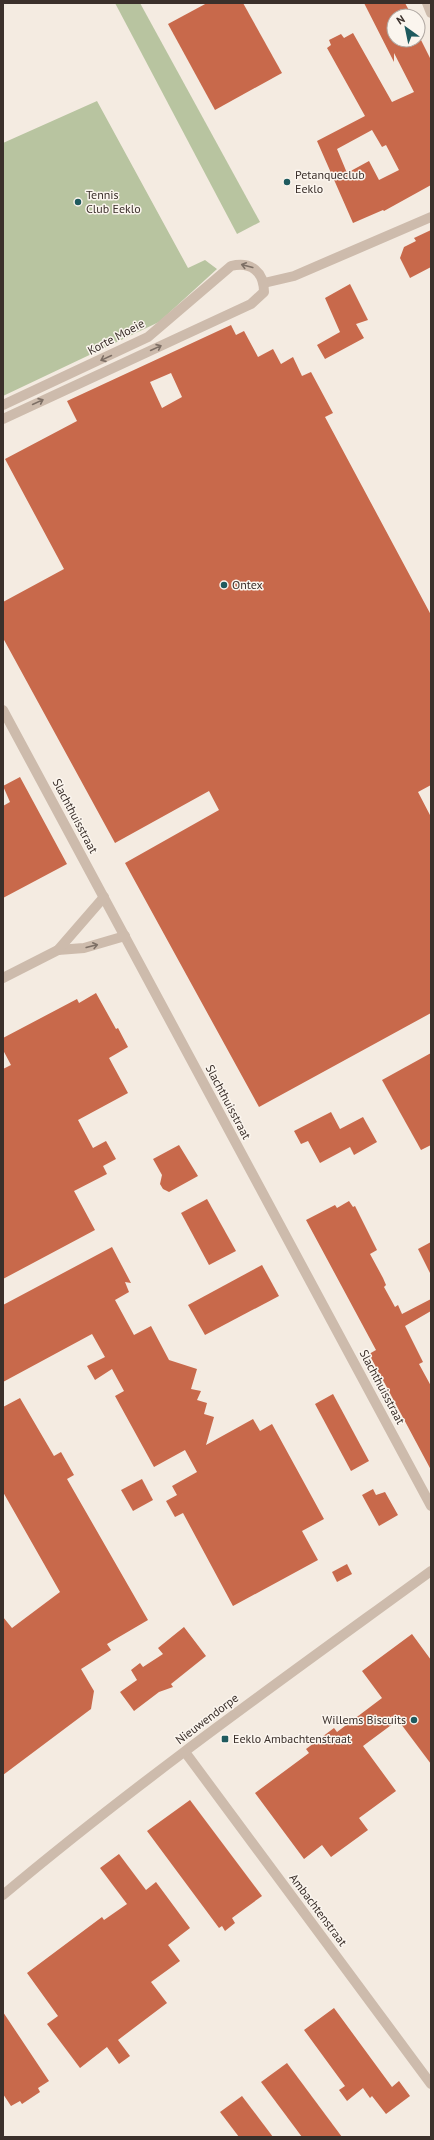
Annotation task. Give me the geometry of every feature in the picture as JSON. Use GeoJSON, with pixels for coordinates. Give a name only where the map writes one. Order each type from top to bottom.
{"type":"FeatureCollection","features":[{"type":"Feature","properties":{"kind":"street"},"geometry":{"type":"LineString","coordinates":[[427,3],[431,13]]}},
{"type":"Feature","properties":{"kind":"street"},"geometry":{"type":"LineString","coordinates":[[264,283],[294,276],[431,217]]}},
{"type":"Feature","properties":{"kind":"street","name":"Korte Moeie"},"geometry":{"type":"LineString","coordinates":[[3,405],[148,337],[231,266],[240,264],[256,269],[264,283],[264,292],[251,304],[3,419]]}},
{"type":"Feature","properties":{"kind":"street","name":"Slachthuisstraat"},"geometry":{"type":"LineString","coordinates":[[3,710],[431,1506]]}},
{"type":"Feature","properties":{"kind":"street"},"geometry":{"type":"LineString","coordinates":[[3,978],[58,950],[104,897]]}},
{"type":"Feature","properties":{"kind":"street"},"geometry":{"type":"LineString","coordinates":[[58,950],[84,948],[125,936]]}},
{"type":"Feature","properties":{"kind":"street","name":"Nieuwendorpe"},"geometry":{"type":"LineString","coordinates":[[3,1895],[56,1850],[185,1752],[431,1571]]}},
{"type":"Feature","properties":{"kind":"street","name":"Ambachtenstraat"},"geometry":{"type":"LineString","coordinates":[[185,1752],[431,2084]]}},
{"type":"Feature","properties":{"kind":"green space"},"geometry":{"type":"Polygon","coordinates":[[[115,3],[140,3],[260,222],[237,234],[115,3]]]}},
{"type":"Feature","properties":{"kind":"green space","name":"Tennis Club Eeklo"},"geometry":{"type":"Polygon","coordinates":[[[97,101],[188,268],[205,260],[217,269],[159,322],[3,396],[3,143],[97,101]]]}},
{"type":"Feature","properties":{"kind":"building"},"geometry":{"type":"Polygon","coordinates":[[[207,3],[243,3],[282,73],[215,110],[168,24],[207,3]]]}},
{"type":"Feature","properties":{"kind":"building"},"geometry":{"type":"Polygon","coordinates":[[[364,3],[405,3],[408,8],[386,8],[386,46],[364,3]]]}},
{"type":"Feature","properties":{"kind":"building"},"geometry":{"type":"Polygon","coordinates":[[[353,33],[392,102],[414,92],[394,53],[394,62],[387,48],[425,48],[431,60],[431,185],[384,211],[383,210],[353,223],[317,141],[365,116],[327,48],[331,45],[329,40],[341,34],[344,38],[353,33]],[[372,130],[337,149],[347,173],[369,161],[379,180],[399,170],[386,145],[382,147],[372,130]]]}},
{"type":"Feature","properties":{"kind":"building"},"geometry":{"type":"Polygon","coordinates":[[[431,230],[431,267],[410,278],[400,258],[404,247],[416,241],[414,238],[431,230]]]}},
{"type":"Feature","properties":{"kind":"building"},"geometry":{"type":"Polygon","coordinates":[[[350,284],[368,320],[356,324],[364,338],[325,359],[317,345],[340,332],[325,298],[350,284]]]}},
{"type":"Feature","properties":{"kind":"building"},"geometry":{"type":"Polygon","coordinates":[[[231,325],[236,335],[244,331],[258,357],[273,349],[281,364],[293,357],[302,376],[311,372],[333,413],[325,417],[431,615],[431,785],[418,792],[431,817],[431,1013],[259,1107],[125,863],[219,810],[209,791],[115,843],[3,638],[3,602],[64,569],[5,459],[77,421],[67,401],[231,325]],[[171,373],[150,382],[162,408],[182,397],[171,373]]]}},
{"type":"Feature","properties":{"kind":"building"},"geometry":{"type":"Polygon","coordinates":[[[20,777],[67,864],[3,898],[3,806],[10,802],[3,786],[20,777]]]}},
{"type":"Feature","properties":{"kind":"building"},"geometry":{"type":"Polygon","coordinates":[[[96,993],[128,1047],[109,1058],[128,1093],[78,1120],[93,1148],[106,1141],[116,1159],[103,1166],[107,1174],[74,1191],[95,1230],[3,1279],[3,1069],[11,1065],[3,1050],[3,1038],[77,999],[79,1003],[96,993]]]}},
{"type":"Feature","properties":{"kind":"building"},"geometry":{"type":"Polygon","coordinates":[[[431,1053],[431,1145],[421,1150],[382,1080],[431,1053]]]}},
{"type":"Feature","properties":{"kind":"building"},"geometry":{"type":"Polygon","coordinates":[[[331,1112],[340,1129],[363,1117],[377,1142],[354,1155],[350,1147],[320,1163],[308,1141],[301,1144],[294,1131],[331,1112]]]}},
{"type":"Feature","properties":{"kind":"building"},"geometry":{"type":"Polygon","coordinates":[[[179,1145],[198,1176],[169,1192],[163,1189],[160,1184],[162,1175],[153,1159],[179,1145]]]}},
{"type":"Feature","properties":{"kind":"building"},"geometry":{"type":"Polygon","coordinates":[[[207,1199],[236,1251],[209,1265],[181,1213],[207,1199]]]}},
{"type":"Feature","properties":{"kind":"building"},"geometry":{"type":"Polygon","coordinates":[[[349,1201],[353,1207],[355,1206],[377,1250],[370,1254],[383,1278],[386,1285],[384,1287],[395,1307],[398,1305],[402,1314],[431,1299],[431,1311],[405,1326],[423,1362],[419,1364],[431,1386],[431,1470],[369,1354],[376,1350],[306,1220],[335,1205],[337,1208],[349,1201]]]}},
{"type":"Feature","properties":{"kind":"building"},"geometry":{"type":"Polygon","coordinates":[[[431,1242],[431,1275],[418,1249],[431,1242]]]}},
{"type":"Feature","properties":{"kind":"building"},"geometry":{"type":"Polygon","coordinates":[[[112,1247],[131,1283],[125,1282],[129,1292],[115,1300],[134,1335],[151,1326],[169,1360],[197,1369],[191,1389],[201,1391],[197,1400],[207,1403],[204,1414],[214,1417],[206,1445],[253,1419],[260,1431],[272,1424],[324,1519],[302,1531],[318,1560],[233,1606],[183,1513],[175,1517],[166,1501],[177,1495],[172,1486],[197,1472],[185,1450],[154,1467],[115,1396],[124,1391],[112,1369],[95,1380],[87,1366],[105,1357],[92,1334],[3,1382],[3,1305],[112,1247]]]}},
{"type":"Feature","properties":{"kind":"building"},"geometry":{"type":"Polygon","coordinates":[[[262,1265],[279,1296],[205,1335],[188,1305],[262,1265]]]}},
{"type":"Feature","properties":{"kind":"building"},"geometry":{"type":"Polygon","coordinates":[[[333,1394],[369,1461],[351,1471],[315,1404],[333,1394]]]}},
{"type":"Feature","properties":{"kind":"building"},"geometry":{"type":"Polygon","coordinates":[[[20,1398],[54,1456],[61,1452],[74,1475],[67,1479],[148,1620],[107,1644],[111,1650],[81,1669],[94,1691],[91,1709],[3,1775],[3,1617],[12,1628],[60,1592],[3,1492],[3,1407],[20,1398]]]}},
{"type":"Feature","properties":{"kind":"building"},"geometry":{"type":"Polygon","coordinates":[[[142,1479],[153,1500],[133,1511],[121,1490],[142,1479]]]}},
{"type":"Feature","properties":{"kind":"building"},"geometry":{"type":"Polygon","coordinates":[[[373,1489],[376,1495],[385,1492],[398,1515],[379,1526],[362,1495],[373,1489]]]}},
{"type":"Feature","properties":{"kind":"building"},"geometry":{"type":"Polygon","coordinates":[[[347,1564],[352,1574],[337,1582],[332,1572],[347,1564]]]}},
{"type":"Feature","properties":{"kind":"building"},"geometry":{"type":"Polygon","coordinates":[[[184,1627],[206,1656],[171,1684],[173,1687],[159,1692],[134,1711],[120,1692],[137,1680],[131,1670],[140,1663],[143,1667],[163,1654],[158,1648],[184,1627]]]}},
{"type":"Feature","properties":{"kind":"building"},"geometry":{"type":"Polygon","coordinates":[[[412,1634],[431,1660],[431,1764],[398,1720],[363,1746],[396,1791],[359,1818],[368,1830],[331,1857],[322,1845],[304,1859],[255,1793],[309,1753],[306,1749],[334,1728],[337,1732],[382,1698],[362,1671],[412,1634]]]}},
{"type":"Feature","properties":{"kind":"building"},"geometry":{"type":"Polygon","coordinates":[[[190,1800],[262,1896],[232,1918],[235,1923],[225,1931],[222,1926],[219,1928],[147,1831],[190,1800]]]}},
{"type":"Feature","properties":{"kind":"building"},"geometry":{"type":"Polygon","coordinates":[[[119,1854],[146,1890],[156,1882],[190,1928],[168,1945],[180,1961],[151,1982],[167,2003],[118,2040],[130,2056],[119,2064],[107,2047],[80,2068],[47,2024],[58,2016],[27,1973],[102,1917],[104,1920],[127,1904],[100,1868],[119,1854]]]}},
{"type":"Feature","properties":{"kind":"building"},"geometry":{"type":"Polygon","coordinates":[[[334,2008],[392,2087],[399,2081],[410,2096],[386,2114],[372,2096],[370,2098],[363,2088],[347,2101],[339,2090],[345,2086],[304,2030],[334,2008]]]}},
{"type":"Feature","properties":{"kind":"building"},"geometry":{"type":"Polygon","coordinates":[[[3,2012],[49,2081],[38,2088],[40,2092],[22,2104],[20,2101],[11,2106],[3,2094],[3,2012]]]}},
{"type":"Feature","properties":{"kind":"building"},"geometry":{"type":"Polygon","coordinates":[[[287,2063],[342,2137],[302,2137],[261,2082],[287,2063]]]}},
{"type":"Feature","properties":{"kind":"building"},"geometry":{"type":"Polygon","coordinates":[[[242,2096],[273,2137],[239,2137],[220,2112],[242,2096]]]}},
{"type":"Feature","properties":{"kind":"place","name":"Petanqueclub Eeklo"},"geometry":{"type":"Point","coordinates":[287,182]}},
{"type":"Feature","properties":{"kind":"place","name":"Tennis Club Eeklo"},"geometry":{"type":"Point","coordinates":[78,202]}},
{"type":"Feature","properties":{"kind":"place","name":"Ontex"},"geometry":{"type":"Point","coordinates":[224,585]}},
{"type":"Feature","properties":{"kind":"place","name":"Willems Biscuits"},"geometry":{"type":"Point","coordinates":[414,1720]}},
{"type":"Feature","properties":{"kind":"place","name":"Eeklo Ambachtenstraat"},"geometry":{"type":"Point","coordinates":[225,1739]}}]}
